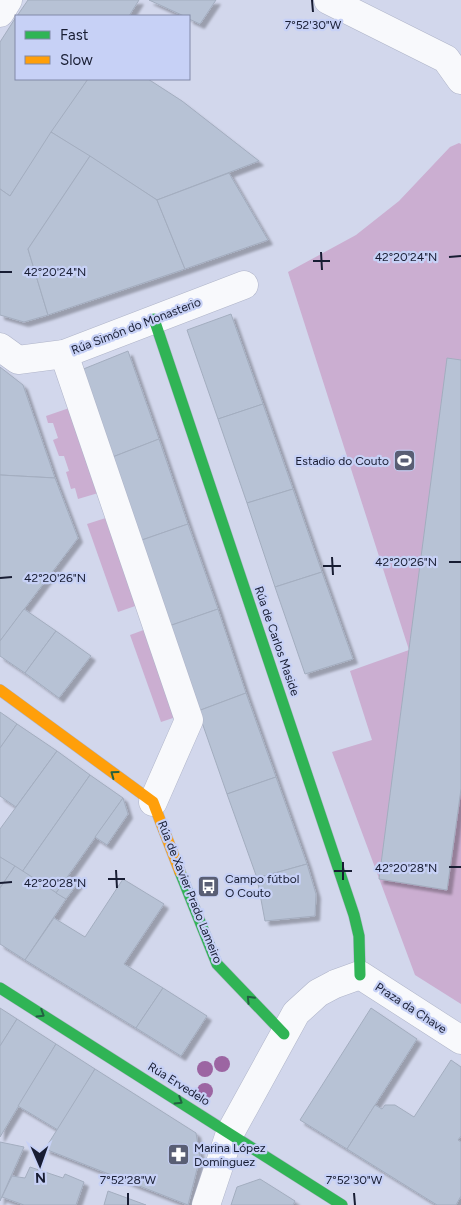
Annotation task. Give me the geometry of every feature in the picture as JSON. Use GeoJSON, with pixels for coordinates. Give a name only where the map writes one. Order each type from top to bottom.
{"type":"FeatureCollection","features":[{"type":"Feature","properties":{"kind":"street"},"geometry":{"type":"LineString","coordinates":[[328,0],[446,59],[461,80]]}},
{"type":"Feature","properties":{"kind":"street","name":"Rúa Simón do Monasterio"},"geometry":{"type":"LineString","coordinates":[[0,347],[18,360],[64,354],[244,285]]}},
{"type":"Feature","properties":{"kind":"street","name":"Rúa de Carlos Maside"},"geometry":{"type":"LineString","coordinates":[[154,319],[354,915],[359,936],[360,975]]}},
{"type":"Feature","properties":{"kind":"street"},"geometry":{"type":"LineString","coordinates":[[0,690],[153,802],[189,720],[64,354]]}},
{"type":"Feature","properties":{"kind":"street","name":"Rúa de Xavier Prado Lameiro"},"geometry":{"type":"LineString","coordinates":[[153,802],[217,964],[284,1034]]}},
{"type":"Feature","properties":{"kind":"street"},"geometry":{"type":"LineString","coordinates":[[206,1205],[230,1133],[296,1013],[318,993],[335,984],[360,975]]}},
{"type":"Feature","properties":{"kind":"street","name":"Praza da Chave"},"geometry":{"type":"LineString","coordinates":[[360,975],[461,1040]]}},
{"type":"Feature","properties":{"kind":"street","name":"Rúa Ervedelo"},"geometry":{"type":"LineString","coordinates":[[0,988],[342,1205]]}},
{"type":"Feature","properties":{"kind":"shaded area","name":"Estadio do Couto"},"geometry":{"type":"Polygon","coordinates":[[[461,144],[461,1004],[415,975],[332,752],[372,740],[350,671],[409,650],[288,272],[356,235],[399,201],[450,147],[461,144]]]}},
{"type":"Feature","properties":{"kind":"shaded area"},"geometry":{"type":"Polygon","coordinates":[[[78,405],[105,491],[78,499],[75,488],[71,489],[66,472],[69,471],[64,456],[59,456],[53,440],[58,438],[53,423],[48,423],[46,416],[78,405]]]}},
{"type":"Feature","properties":{"kind":"shaded area"},"geometry":{"type":"Polygon","coordinates":[[[112,516],[141,604],[118,612],[87,524],[112,516]]]}},
{"type":"Feature","properties":{"kind":"shaded area"},"geometry":{"type":"Polygon","coordinates":[[[149,628],[179,716],[161,722],[130,635],[149,628]]]}},
{"type":"Feature","properties":{"kind":"building"},"geometry":{"type":"Polygon","coordinates":[[[28,0],[139,0],[130,15],[18,15],[28,0]]]}},
{"type":"Feature","properties":{"kind":"building"},"geometry":{"type":"Polygon","coordinates":[[[149,0],[216,0],[200,24],[190,19],[190,15],[182,15],[149,0]]]}},
{"type":"Feature","properties":{"kind":"building"},"geometry":{"type":"Polygon","coordinates":[[[15,19],[15,80],[87,80],[10,196],[0,189],[0,42],[15,19]]]}},
{"type":"Feature","properties":{"kind":"building"},"geometry":{"type":"Polygon","coordinates":[[[87,80],[150,80],[182,101],[259,161],[157,200],[51,132],[87,80]]]}},
{"type":"Feature","properties":{"kind":"building"},"geometry":{"type":"Polygon","coordinates":[[[51,132],[90,156],[28,249],[48,315],[24,322],[0,315],[0,189],[10,196],[51,132]]]}},
{"type":"Feature","properties":{"kind":"building"},"geometry":{"type":"Polygon","coordinates":[[[90,156],[157,200],[185,269],[48,315],[28,249],[90,156]]]}},
{"type":"Feature","properties":{"kind":"building"},"geometry":{"type":"Polygon","coordinates":[[[229,173],[268,240],[185,269],[157,200],[229,173]]]}},
{"type":"Feature","properties":{"kind":"building"},"geometry":{"type":"Polygon","coordinates":[[[231,314],[263,404],[218,419],[187,330],[231,314]]]}},
{"type":"Feature","properties":{"kind":"building"},"geometry":{"type":"Polygon","coordinates":[[[128,351],[159,439],[110,458],[81,370],[128,351]]]}},
{"type":"Feature","properties":{"kind":"building"},"geometry":{"type":"Polygon","coordinates":[[[447,358],[461,360],[461,789],[447,890],[379,879],[447,358]]]}},
{"type":"Feature","properties":{"kind":"building"},"geometry":{"type":"Polygon","coordinates":[[[0,367],[23,385],[55,478],[0,475],[0,367]]]}},
{"type":"Feature","properties":{"kind":"building"},"geometry":{"type":"Polygon","coordinates":[[[263,404],[293,489],[247,503],[218,419],[263,404]]]}},
{"type":"Feature","properties":{"kind":"building"},"geometry":{"type":"Polygon","coordinates":[[[159,439],[188,524],[139,541],[110,458],[159,439]]]}},
{"type":"Feature","properties":{"kind":"building"},"geometry":{"type":"Polygon","coordinates":[[[0,475],[55,478],[78,538],[0,641],[0,475]]]}},
{"type":"Feature","properties":{"kind":"building"},"geometry":{"type":"Polygon","coordinates":[[[293,489],[322,572],[275,587],[247,503],[293,489]]]}},
{"type":"Feature","properties":{"kind":"building"},"geometry":{"type":"Polygon","coordinates":[[[188,524],[218,609],[169,626],[139,541],[188,524]]]}},
{"type":"Feature","properties":{"kind":"building"},"geometry":{"type":"Polygon","coordinates":[[[322,572],[353,659],[305,674],[275,587],[322,572]]]}},
{"type":"Feature","properties":{"kind":"building"},"geometry":{"type":"Polygon","coordinates":[[[24,609],[56,631],[25,673],[0,656],[0,641],[24,609]]]}},
{"type":"Feature","properties":{"kind":"building"},"geometry":{"type":"Polygon","coordinates":[[[218,609],[246,693],[198,711],[169,626],[218,609]]]}},
{"type":"Feature","properties":{"kind":"building"},"geometry":{"type":"Polygon","coordinates":[[[56,631],[91,656],[59,698],[25,673],[56,631]]]}},
{"type":"Feature","properties":{"kind":"building"},"geometry":{"type":"Polygon","coordinates":[[[246,693],[276,777],[227,794],[198,711],[246,693]]]}},
{"type":"Feature","properties":{"kind":"building"},"geometry":{"type":"Polygon","coordinates":[[[0,712],[17,724],[0,748],[0,712]]]}},
{"type":"Feature","properties":{"kind":"building"},"geometry":{"type":"Polygon","coordinates":[[[17,724],[57,751],[16,807],[0,796],[0,748],[17,724]]]}},
{"type":"Feature","properties":{"kind":"building"},"geometry":{"type":"Polygon","coordinates":[[[57,751],[90,775],[22,872],[0,857],[0,829],[57,751]]]}},
{"type":"Feature","properties":{"kind":"building"},"geometry":{"type":"Polygon","coordinates":[[[90,775],[123,798],[56,893],[22,872],[90,775]]]}},
{"type":"Feature","properties":{"kind":"building"},"geometry":{"type":"Polygon","coordinates":[[[276,777],[307,864],[257,878],[227,794],[276,777]]]}},
{"type":"Feature","properties":{"kind":"building"},"geometry":{"type":"Polygon","coordinates":[[[123,798],[128,814],[107,845],[95,837],[123,798]]]}},
{"type":"Feature","properties":{"kind":"building"},"geometry":{"type":"Polygon","coordinates":[[[0,857],[15,866],[0,888],[0,857]]]}},
{"type":"Feature","properties":{"kind":"building"},"geometry":{"type":"Polygon","coordinates":[[[307,864],[316,894],[315,916],[265,921],[257,878],[307,864]]]}},
{"type":"Feature","properties":{"kind":"building"},"geometry":{"type":"Polygon","coordinates":[[[15,866],[66,899],[25,960],[0,944],[0,888],[15,866]]]}},
{"type":"Feature","properties":{"kind":"building"},"geometry":{"type":"Polygon","coordinates":[[[68,876],[79,882],[66,899],[56,893],[68,876]]]}},
{"type":"Feature","properties":{"kind":"building"},"geometry":{"type":"Polygon","coordinates":[[[123,879],[164,904],[124,964],[163,988],[136,1028],[25,960],[54,918],[85,937],[123,879]]]}},
{"type":"Feature","properties":{"kind":"building"},"geometry":{"type":"Polygon","coordinates":[[[163,988],[207,1016],[181,1056],[136,1028],[163,988]]]}},
{"type":"Feature","properties":{"kind":"building"},"geometry":{"type":"Polygon","coordinates":[[[0,1008],[17,1019],[0,1046],[0,1008]]]}},
{"type":"Feature","properties":{"kind":"building"},"geometry":{"type":"Polygon","coordinates":[[[371,1008],[417,1039],[347,1149],[300,1120],[371,1008]]]}},
{"type":"Feature","properties":{"kind":"building"},"geometry":{"type":"Polygon","coordinates":[[[17,1019],[56,1044],[0,1137],[0,1046],[17,1019]]]}},
{"type":"Feature","properties":{"kind":"building"},"geometry":{"type":"Polygon","coordinates":[[[56,1044],[95,1069],[58,1130],[18,1106],[56,1044]]]}},
{"type":"Feature","properties":{"kind":"building"},"geometry":{"type":"Polygon","coordinates":[[[451,1060],[461,1067],[461,1136],[458,1140],[461,1142],[461,1196],[456,1205],[437,1205],[347,1149],[375,1105],[382,1109],[385,1105],[395,1105],[414,1117],[451,1060]]]}},
{"type":"Feature","properties":{"kind":"building"},"geometry":{"type":"Polygon","coordinates":[[[95,1069],[196,1133],[200,1157],[188,1205],[45,1149],[95,1069]]]}},
{"type":"Feature","properties":{"kind":"building"},"geometry":{"type":"Polygon","coordinates":[[[0,1142],[24,1147],[0,1201],[0,1142]]]}},
{"type":"Feature","properties":{"kind":"building"},"geometry":{"type":"Polygon","coordinates":[[[30,1167],[63,1178],[65,1174],[84,1182],[76,1205],[24,1205],[2,1197],[12,1176],[25,1178],[30,1167]]]}},
{"type":"Feature","properties":{"kind":"building"},"geometry":{"type":"Polygon","coordinates":[[[260,1179],[295,1201],[293,1205],[231,1205],[237,1187],[260,1179]]]}},
{"type":"Feature","properties":{"kind":"building"},"geometry":{"type":"Polygon","coordinates":[[[108,1191],[146,1205],[104,1205],[108,1191]]]}},
{"type":"Feature","properties":{"kind":"traffic: fast"},"geometry":{"type":"LineString","coordinates":[[154,319],[354,915],[359,936],[360,975]]}},
{"type":"Feature","properties":{"kind":"traffic: fast"},"geometry":{"type":"LineString","coordinates":[[180,872],[217,964],[284,1034]]}},
{"type":"Feature","properties":{"kind":"traffic: fast"},"geometry":{"type":"LineString","coordinates":[[0,988],[342,1205]]}},
{"type":"Feature","properties":{"kind":"traffic: slow"},"geometry":{"type":"LineString","coordinates":[[0,690],[153,802],[180,872]]}},
{"type":"Feature","properties":{"kind":"place","name":"Estadio do Couto"},"geometry":{"type":"Point","coordinates":[405,461]}},
{"type":"Feature","properties":{"kind":"place","name":"Campo fútbol O Couto"},"geometry":{"type":"Point","coordinates":[209,886]}},
{"type":"Feature","properties":{"kind":"place","name":"Marina López Domínguez"},"geometry":{"type":"Point","coordinates":[178,1155]}}]}
